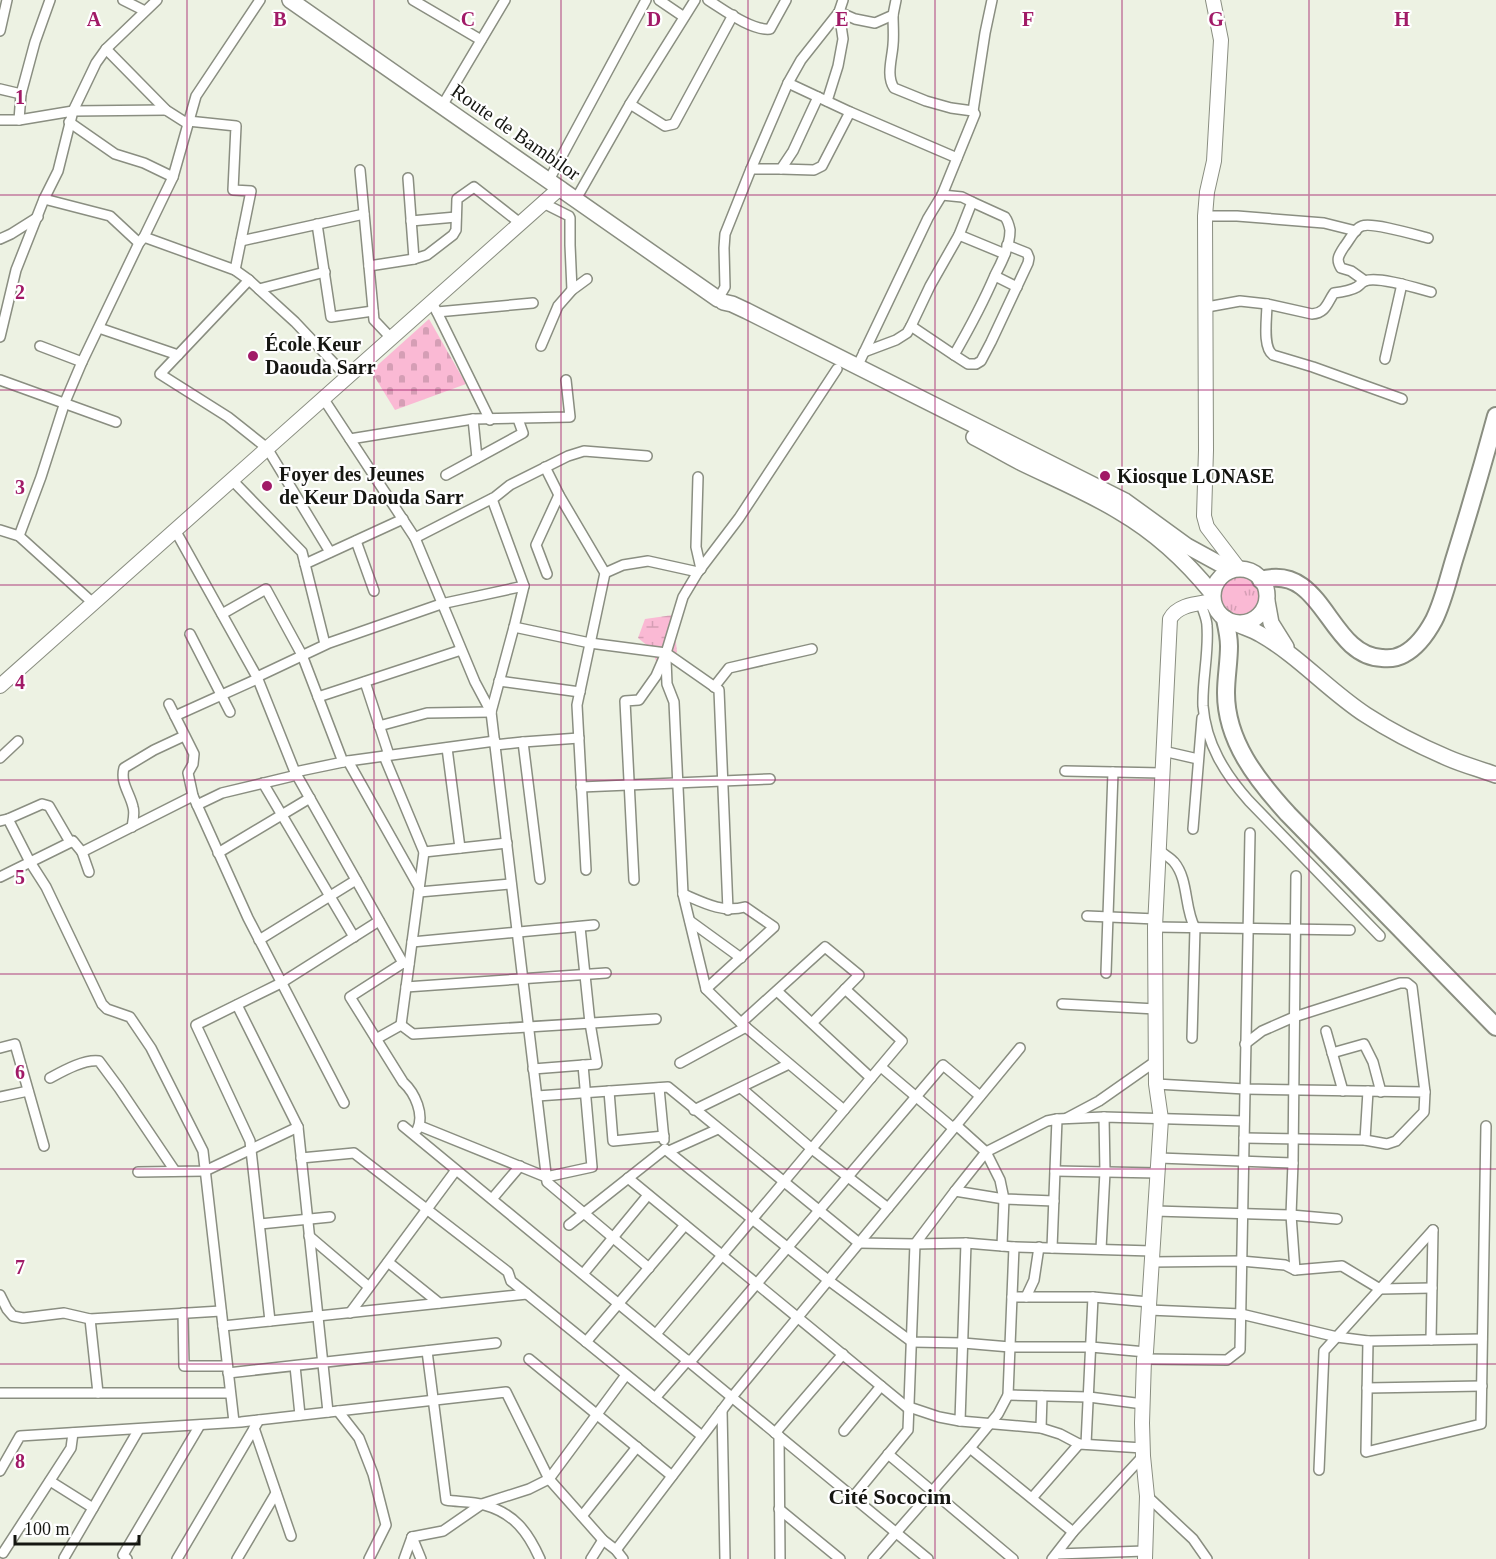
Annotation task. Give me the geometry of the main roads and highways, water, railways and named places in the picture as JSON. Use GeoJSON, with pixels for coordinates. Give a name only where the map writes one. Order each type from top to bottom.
{"type":"FeatureCollection","features":[{"type":"Feature","properties":{"kind":"highway"},"geometry":{"type":"LineString","coordinates":[[1262,580],[1273,577],[1284,578],[1304,587],[1324,608],[1342,636],[1358,651],[1376,658],[1392,659],[1404,655],[1420,642],[1434,620],[1470,510],[1496,416]]}},
{"type":"Feature","properties":{"kind":"highway"},"geometry":{"type":"LineString","coordinates":[[1230,621],[1226,706],[1229,721],[1247,764],[1265,790],[1496,1027]]}},
{"type":"Feature","properties":{"kind":"main road","name":"Route de Bambilor"},"geometry":{"type":"LineString","coordinates":[[290,0],[720,301]]}},
{"type":"Feature","properties":{"kind":"main road"},"geometry":{"type":"LineString","coordinates":[[720,301],[747,311],[1125,501],[1199,554],[1235,569],[1248,570],[1255,574],[1262,580],[1265,588],[1271,623],[1295,659]]}},
{"type":"Feature","properties":{"kind":"main road"},"geometry":{"type":"LineString","coordinates":[[720,301],[749,323],[1118,510],[1177,554],[1199,577],[1215,608],[1230,621],[1261,634],[1368,717],[1449,759],[1496,775]]}},
{"type":"Feature","properties":{"kind":"main road"},"geometry":{"type":"LineString","coordinates":[[1209,599],[1219,578],[1235,569]]}},
{"type":"Feature","properties":{"kind":"main road"},"geometry":{"type":"LineString","coordinates":[[1230,621],[1244,623],[1251,621],[1262,611],[1267,600]]}},
{"type":"Feature","properties":{"kind":"place","name":"École Keur Daouda Sarr"},"geometry":{"type":"Point","coordinates":[253,356]}},
{"type":"Feature","properties":{"kind":"place","name":"Kiosque LONASE"},"geometry":{"type":"Point","coordinates":[1105,476]}},
{"type":"Feature","properties":{"kind":"place","name":"Foyer des Jeunes de Keur Daouda Sarr"},"geometry":{"type":"Point","coordinates":[267,486]}},
{"type":"Feature","properties":{"kind":"district","name":"Cité Sococim"},"geometry":{"type":"Point","coordinates":[890,1496]}}]}
